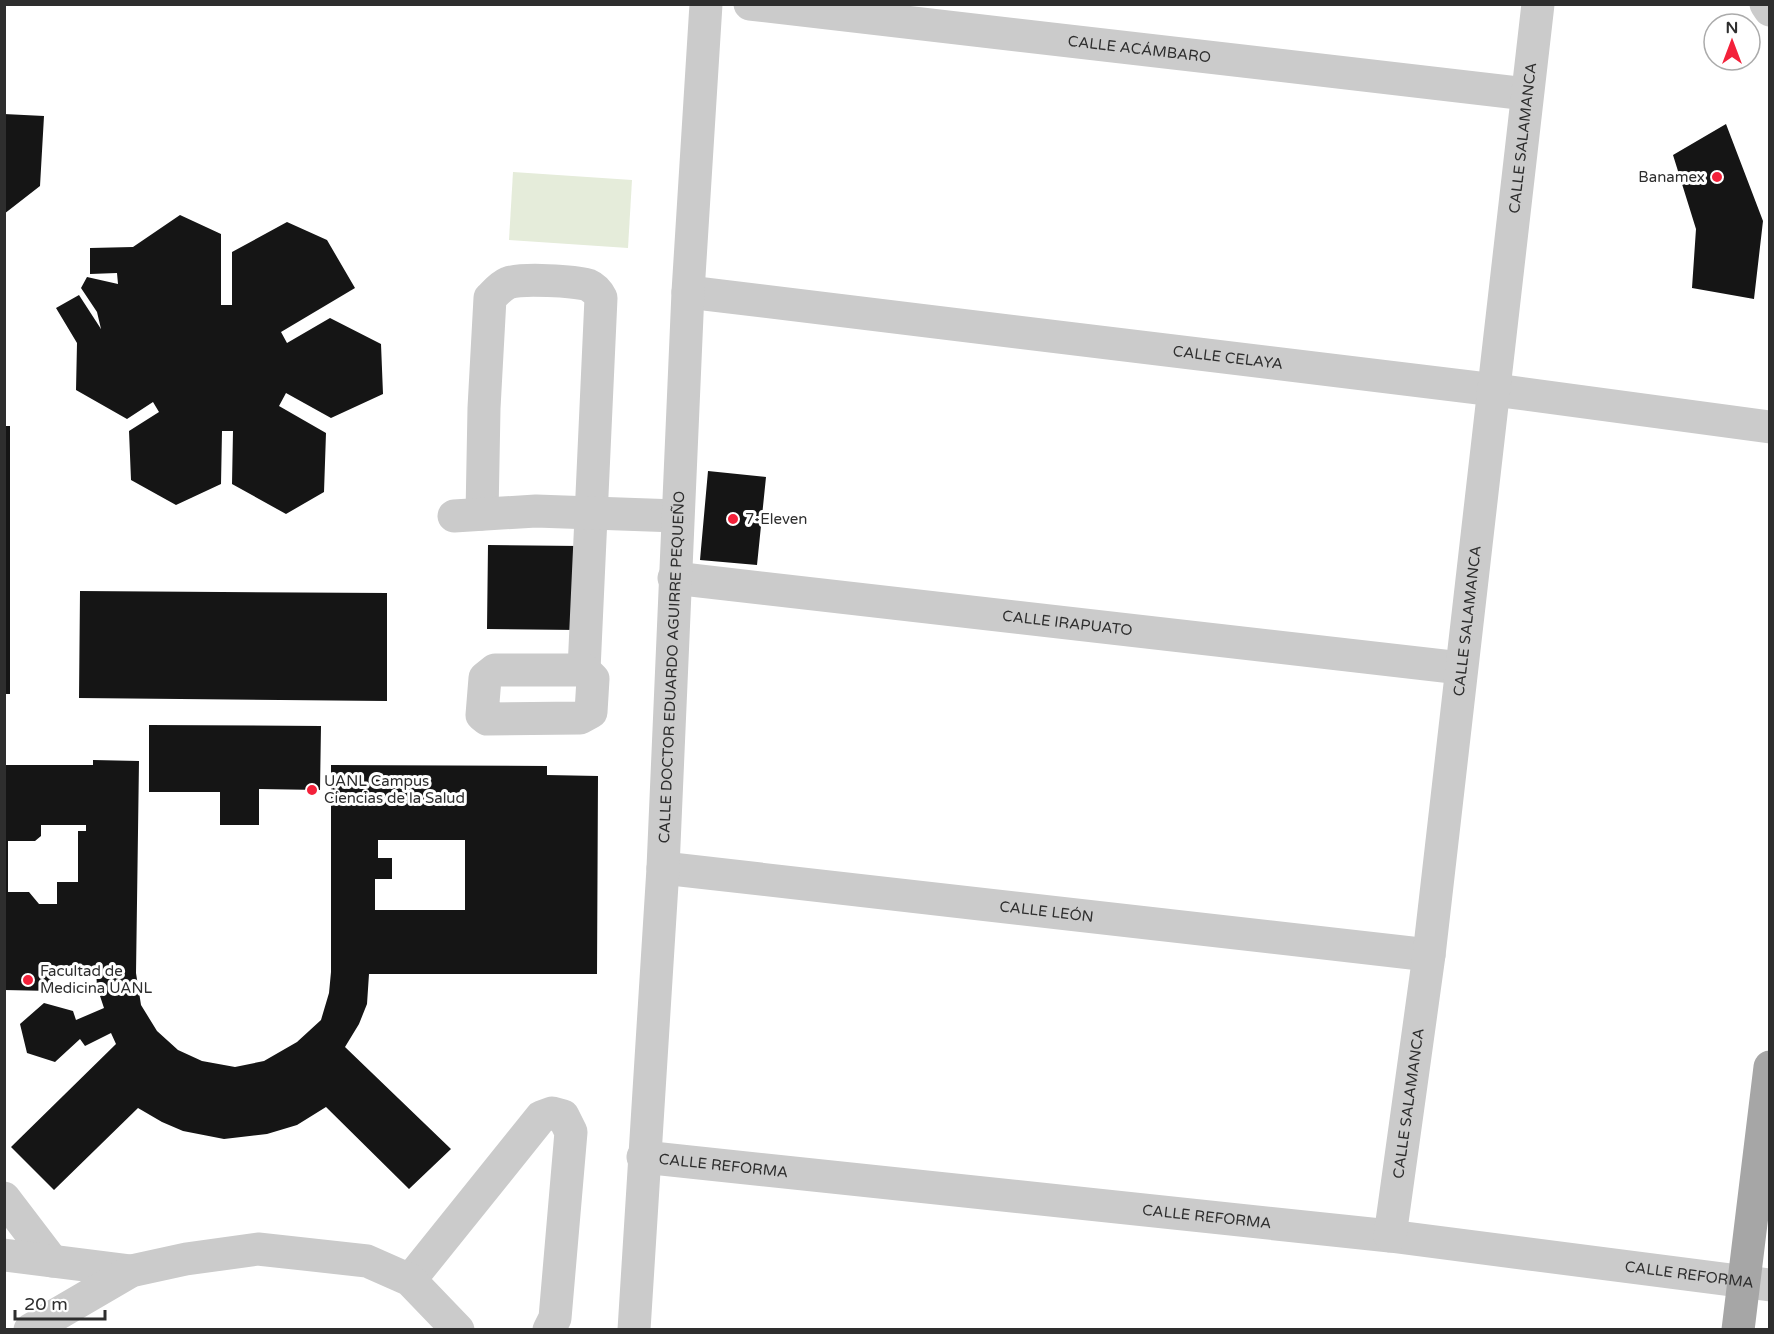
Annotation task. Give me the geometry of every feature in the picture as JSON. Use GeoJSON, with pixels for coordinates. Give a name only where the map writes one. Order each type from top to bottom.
{"type":"FeatureCollection","features":[{"type":"Feature","properties":{"kind":"main road"},"geometry":{"type":"LineString","coordinates":[[1738,1329],[1757,1284],[1770,1067]]}},
{"type":"Feature","properties":{"kind":"street","name":"CALLE DOCTOR EDUARDO AGUIRRE PEQUEÑO"},"geometry":{"type":"LineString","coordinates":[[634,1329],[663,868],[688,292],[706,4]]}},
{"type":"Feature","properties":{"kind":"street","name":"CALLE ACÁMBARO"},"geometry":{"type":"LineString","coordinates":[[750,4],[1527,94]]}},
{"type":"Feature","properties":{"kind":"street","name":"CALLE SALAMANCA"},"geometry":{"type":"LineString","coordinates":[[1390,1236],[1429,955],[1538,4]]}},
{"type":"Feature","properties":{"kind":"street"},"geometry":{"type":"LineString","coordinates":[[1766,4],[1770,10]]}},
{"type":"Feature","properties":{"kind":"street"},"geometry":{"type":"LineString","coordinates":[[584,670],[592,513],[601,298],[596,290],[588,286],[549,281],[510,282],[499,289],[490,298],[484,408],[468,515],[536,511],[592,513],[677,516]]}},
{"type":"Feature","properties":{"kind":"street","name":"CALLE CELAYA"},"geometry":{"type":"LineString","coordinates":[[688,292],[1495,390],[1770,427]]}},
{"type":"Feature","properties":{"kind":"street","name":"CALLE IRAPUATO"},"geometry":{"type":"LineString","coordinates":[[674,578],[1461,668]]}},
{"type":"Feature","properties":{"kind":"street","name":"CALLE LEÓN"},"geometry":{"type":"LineString","coordinates":[[663,868],[1429,955]]}},
{"type":"Feature","properties":{"kind":"street"},"geometry":{"type":"LineString","coordinates":[[410,1280],[541,1117],[552,1113],[563,1116],[571,1132],[555,1318],[549,1329]]}},
{"type":"Feature","properties":{"kind":"street","name":"CALLE REFORMA"},"geometry":{"type":"LineString","coordinates":[[644,1157],[1390,1236],[1757,1284]]}},
{"type":"Feature","properties":{"kind":"street"},"geometry":{"type":"LineString","coordinates":[[4,1198],[52,1261]]}},
{"type":"Feature","properties":{"kind":"street"},"geometry":{"type":"LineString","coordinates":[[30,1329],[130,1271],[186,1259],[258,1249],[368,1261],[410,1280],[458,1329]]}},
{"type":"Feature","properties":{"kind":"street"},"geometry":{"type":"LineString","coordinates":[[4,1255],[130,1271]]}},
{"type":"Feature","properties":{"kind":"green space"},"geometry":{"type":"Polygon","coordinates":[[[513,172],[632,180],[628,248],[509,240],[513,172]]]}},
{"type":"Feature","properties":{"kind":"building"},"geometry":{"type":"Polygon","coordinates":[[[4,114],[44,116],[40,186],[4,214],[4,114]]]}},
{"type":"Feature","properties":{"kind":"building"},"geometry":{"type":"Polygon","coordinates":[[[1726,124],[1763,221],[1754,299],[1692,288],[1696,229],[1673,155],[1726,124]]]}},
{"type":"Feature","properties":{"kind":"building"},"geometry":{"type":"Polygon","coordinates":[[[180,215],[221,234],[221,305],[232,305],[232,252],[287,222],[327,240],[355,288],[281,332],[287,343],[330,318],[381,344],[383,394],[331,418],[286,393],[279,406],[326,433],[324,492],[286,514],[232,484],[233,431],[222,431],[221,484],[176,505],[131,480],[129,431],[159,412],[153,402],[127,419],[76,390],[77,343],[56,308],[79,295],[101,329],[97,312],[81,288],[87,277],[118,284],[117,273],[90,274],[90,248],[133,247],[180,215]]]}},
{"type":"Feature","properties":{"kind":"building"},"geometry":{"type":"Polygon","coordinates":[[[4,426],[10,426],[10,694],[4,694],[4,426]]]}},
{"type":"Feature","properties":{"kind":"building","name":"7-Eleven"},"geometry":{"type":"Polygon","coordinates":[[[708,471],[766,477],[757,565],[700,560],[708,471]]]}},
{"type":"Feature","properties":{"kind":"building"},"geometry":{"type":"Polygon","coordinates":[[[488,545],[579,546],[578,630],[487,629],[488,545]]]}},
{"type":"Feature","properties":{"kind":"building"},"geometry":{"type":"Polygon","coordinates":[[[80,591],[387,593],[387,701],[79,698],[80,591]]]}},
{"type":"Feature","properties":{"kind":"building"},"geometry":{"type":"Polygon","coordinates":[[[149,725],[321,726],[320,790],[259,789],[259,825],[220,825],[220,792],[149,792],[149,725]]]}},
{"type":"Feature","properties":{"kind":"building","name":"Facultad de Medicina UANL"},"geometry":{"type":"Polygon","coordinates":[[[93,760],[139,761],[136,973],[141,1005],[157,1031],[178,1050],[202,1061],[235,1067],[264,1061],[297,1042],[321,1020],[329,993],[331,972],[331,765],[547,766],[547,775],[598,776],[597,974],[369,974],[367,1004],[359,1024],[345,1047],[451,1149],[409,1189],[326,1107],[297,1125],[267,1134],[224,1139],[183,1131],[138,1108],[54,1190],[11,1147],[116,1044],[111,1033],[85,1046],[80,1039],[55,1062],[27,1053],[20,1024],[44,1003],[73,1011],[76,1020],[104,1008],[97,987],[96,969],[52,968],[52,991],[4,990],[4,765],[93,765],[93,760]],[[41,825],[41,836],[35,841],[8,841],[8,892],[29,892],[39,904],[57,904],[57,882],[78,882],[78,831],[86,831],[86,825],[41,825]],[[378,840],[378,858],[392,858],[392,879],[375,879],[375,910],[465,910],[465,840],[378,840]]]}},
{"type":"Feature","properties":{"kind":"place","name":"Banamex"},"geometry":{"type":"Point","coordinates":[1717,177]}},
{"type":"Feature","properties":{"kind":"place","name":"7-Eleven"},"geometry":{"type":"Point","coordinates":[733,519]}},
{"type":"Feature","properties":{"kind":"place","name":"UANL Campus Ciencias de la Salud"},"geometry":{"type":"Point","coordinates":[312,790]}},
{"type":"Feature","properties":{"kind":"place","name":"Facultad de Medicina UANL"},"geometry":{"type":"Point","coordinates":[28,980]}}]}
